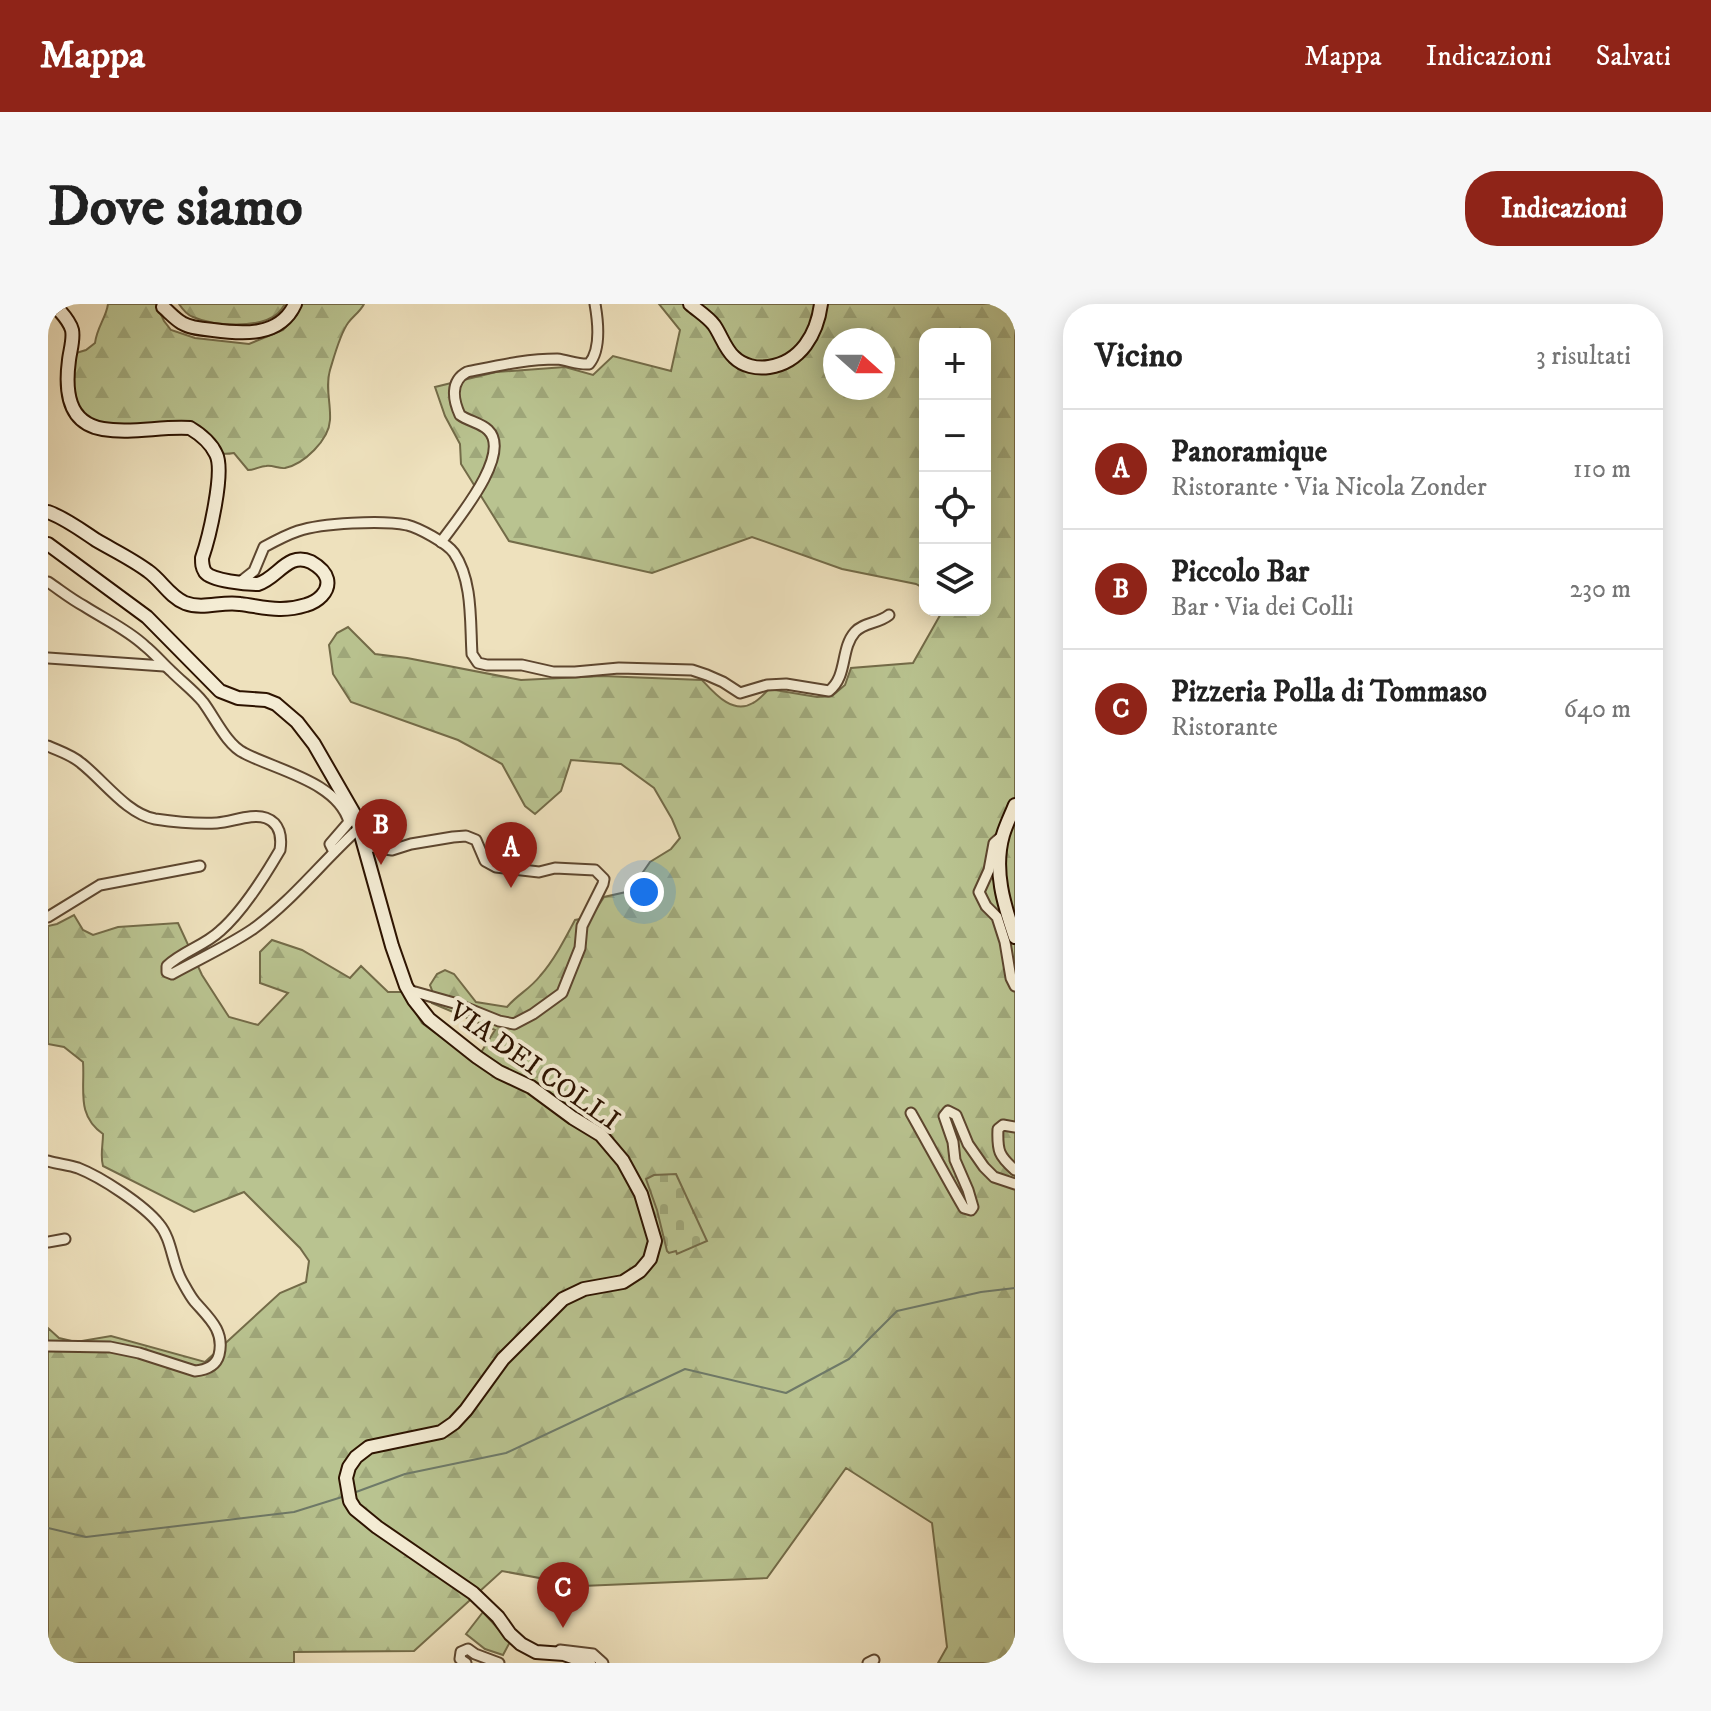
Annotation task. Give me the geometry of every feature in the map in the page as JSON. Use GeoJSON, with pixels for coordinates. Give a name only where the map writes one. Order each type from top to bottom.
{"type":"FeatureCollection","features":[{"type":"Feature","properties":{"kind":"street"},"geometry":{"type":"LineString","coordinates":[[48,512],[150,572],[173,596],[199,607],[230,603],[265,609],[305,606],[324,594],[328,585],[319,567],[295,559],[258,584],[208,576],[202,567],[202,558],[220,473],[217,455],[206,440],[190,428],[106,430],[89,426],[80,419],[67,393],[73,332],[54,304]]}},
{"type":"Feature","properties":{"kind":"street"},"geometry":{"type":"LineString","coordinates":[[169,308],[184,325],[235,333],[262,332],[280,323],[295,304]]}},
{"type":"Feature","properties":{"kind":"street"},"geometry":{"type":"LineString","coordinates":[[441,542],[478,490],[494,453],[492,436],[486,428],[460,415],[454,403],[455,386],[460,376],[467,372],[534,360],[562,359],[589,364],[594,358],[597,340],[595,304]]}},
{"type":"Feature","properties":{"kind":"street"},"geometry":{"type":"LineString","coordinates":[[690,304],[713,323],[731,354],[746,364],[761,368],[776,366],[796,356],[808,343],[821,304]]}},
{"type":"Feature","properties":{"kind":"street"},"geometry":{"type":"LineString","coordinates":[[240,582],[254,571],[264,547],[298,531],[342,523],[409,525],[449,547],[456,556],[467,587],[472,654],[482,664],[522,665],[553,672],[619,668],[692,670],[715,678],[740,693],[767,685],[786,684],[829,691],[840,677],[850,639],[856,630],[863,625],[882,621],[889,615]]}},
{"type":"Feature","properties":{"kind":"street","name":"VIA DEI COLLI"},"geometry":{"type":"LineString","coordinates":[[48,544],[147,617],[220,691],[238,698],[266,700],[287,711],[314,744],[349,803],[408,990],[429,1019],[499,1072],[531,1087],[601,1135],[623,1161],[641,1194],[655,1241],[650,1259],[640,1271],[623,1282],[584,1289],[563,1299],[503,1359],[454,1423],[441,1432],[369,1447],[356,1457],[346,1478],[350,1501],[355,1509],[473,1593],[532,1653]]}},
{"type":"Feature","properties":{"kind":"street"},"geometry":{"type":"LineString","coordinates":[[48,582],[144,645],[201,700],[228,736],[230,745],[295,774],[338,803],[349,822],[330,844],[334,852]]}},
{"type":"Feature","properties":{"kind":"street"},"geometry":{"type":"LineString","coordinates":[[48,658],[165,666]]}},
{"type":"Feature","properties":{"kind":"street"},"geometry":{"type":"LineString","coordinates":[[48,746],[79,761],[120,799],[151,818],[219,823],[258,817],[269,819],[279,831],[280,850],[241,907],[221,931],[179,955],[167,966],[167,972],[172,974],[252,929],[287,901],[360,830]]}},
{"type":"Feature","properties":{"kind":"street"},"geometry":{"type":"LineString","coordinates":[[1015,805],[1003,835],[999,873],[1003,899],[1015,937]]}},
{"type":"Feature","properties":{"kind":"street"},"geometry":{"type":"LineString","coordinates":[[1003,835],[994,843],[989,870],[979,892],[986,906],[997,917],[1015,986]]}},
{"type":"Feature","properties":{"kind":"street"},"geometry":{"type":"LineString","coordinates":[[365,846],[392,850],[466,836],[476,840],[485,861],[496,867],[539,872],[555,868],[595,870],[604,879],[582,926],[580,948],[562,993],[533,1014],[514,1024],[408,990]]}},
{"type":"Feature","properties":{"kind":"street"},"geometry":{"type":"LineString","coordinates":[[48,917],[100,885],[200,866]]}},
{"type":"Feature","properties":{"kind":"street"},"geometry":{"type":"LineString","coordinates":[[911,1113],[968,1211],[973,1204],[955,1160],[953,1142],[944,1116],[948,1111],[956,1115],[968,1144],[984,1167],[994,1177],[1015,1184]]}},
{"type":"Feature","properties":{"kind":"street"},"geometry":{"type":"LineString","coordinates":[[1015,1127],[1003,1125],[998,1129],[1001,1158],[1015,1170]]}},
{"type":"Feature","properties":{"kind":"street"},"geometry":{"type":"LineString","coordinates":[[48,1161],[78,1168],[115,1189],[162,1226],[180,1278],[220,1335],[220,1351],[211,1367],[195,1371],[110,1347],[48,1346]]}},
{"type":"Feature","properties":{"kind":"street"},"geometry":{"type":"LineString","coordinates":[[48,1242],[65,1239]]}},
{"type":"Feature","properties":{"kind":"street"},"geometry":{"type":"LineString","coordinates":[[466,1663],[460,1659],[461,1652],[468,1649],[499,1663]]}},
{"type":"Feature","properties":{"kind":"street"},"geometry":{"type":"LineString","coordinates":[[532,1653],[581,1651],[593,1654],[603,1663]]}},
{"type":"Feature","properties":{"kind":"street"},"geometry":{"type":"LineString","coordinates":[[532,1653],[564,1654],[589,1663]]}},
{"type":"Feature","properties":{"kind":"green space"},"geometry":{"type":"Polygon","coordinates":[[[108,304],[161,304],[158,308],[171,330],[195,338],[249,344],[283,330],[297,315],[301,304],[364,304],[345,328],[335,352],[328,383],[329,428],[320,443],[292,466],[264,466],[248,470],[234,453],[215,452],[193,431],[100,426],[79,410],[71,382],[76,353],[95,343],[108,304]]]}},
{"type":"Feature","properties":{"kind":"green space"},"geometry":{"type":"Polygon","coordinates":[[[179,304],[285,304],[269,319],[236,324],[193,317],[179,304]]]}},
{"type":"Feature","properties":{"kind":"green space"},"geometry":{"type":"Polygon","coordinates":[[[659,304],[1015,304],[1015,1663],[938,1663],[947,1647],[932,1523],[846,1468],[767,1578],[582,1586],[502,1571],[414,1651],[294,1652],[294,1663],[48,1663],[48,1328],[59,1338],[76,1342],[111,1336],[205,1362],[280,1293],[306,1282],[309,1261],[244,1192],[194,1212],[103,1166],[103,1134],[94,1127],[85,1110],[83,1062],[64,1047],[48,1044],[48,926],[74,915],[83,930],[93,935],[118,927],[178,923],[202,975],[229,1017],[258,1025],[288,993],[260,983],[260,952],[272,940],[302,950],[350,978],[361,966],[388,992],[403,992],[422,1023],[475,1062],[495,1030],[432,1003],[430,985],[437,974],[445,970],[454,974],[476,1002],[507,1007],[545,970],[575,920],[591,917],[604,897],[626,892],[650,862],[671,849],[680,838],[654,788],[621,764],[571,760],[561,791],[535,814],[525,806],[502,764],[458,740],[351,702],[333,674],[329,645],[337,633],[348,627],[375,654],[521,680],[602,676],[702,680],[725,701],[746,706],[769,689],[817,697],[832,696],[845,685],[851,668],[913,663],[940,616],[991,616],[991,328],[919,328],[919,586],[842,569],[752,537],[652,573],[509,541],[461,464],[460,444],[445,416],[435,387],[496,372],[565,367],[593,375],[613,356],[671,371],[680,330],[659,304]]]}},
{"type":"Feature","properties":{"kind":"green space"},"geometry":{"type":"Polygon","coordinates":[[[676,1174],[707,1241],[677,1254],[676,1251],[667,1251],[646,1179],[654,1175],[676,1174]]]}},
{"type":"Feature","properties":{"kind":"green space"},"geometry":{"type":"Polygon","coordinates":[[[483,1612],[510,1642],[503,1655],[485,1649],[466,1634],[483,1612]]]}},
{"type":"Feature","properties":{"kind":"waterway"},"geometry":{"type":"LineString","coordinates":[[356,1492],[405,1474],[506,1453],[685,1369],[786,1393],[849,1359],[897,1311],[981,1292],[1015,1288]]}},
{"type":"Feature","properties":{"kind":"waterway"},"geometry":{"type":"LineString","coordinates":[[48,1528],[86,1537],[294,1512],[342,1497]]}},
{"type":"Feature","properties":{"kind":"place","name":"Piccolo Bar"},"geometry":{"type":"Point","coordinates":[381,865]}},
{"type":"Feature","properties":{"kind":"place","name":"Panoramique"},"geometry":{"type":"Point","coordinates":[511,888]}},
{"type":"Feature","properties":{"kind":"place","name":"Pizzeria Polla di Tommaso"},"geometry":{"type":"Point","coordinates":[563,1628]}}]}
